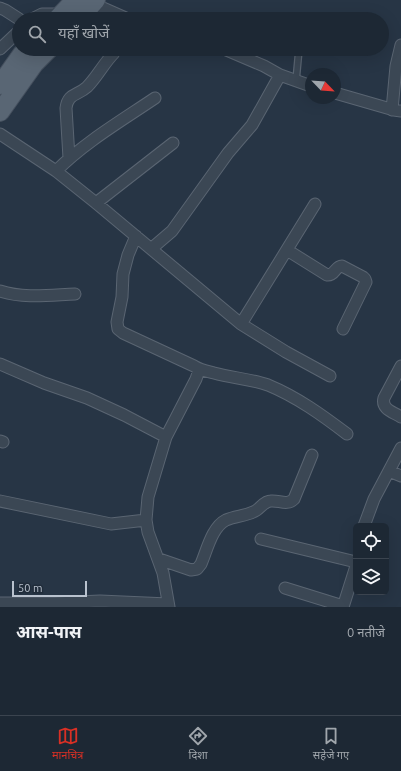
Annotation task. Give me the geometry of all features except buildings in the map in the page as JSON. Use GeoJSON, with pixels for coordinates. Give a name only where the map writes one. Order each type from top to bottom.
{"type":"FeatureCollection","features":[{"type":"Feature","properties":{"kind":"main road"},"geometry":{"type":"LineString","coordinates":[[64,12],[75,0]]}},
{"type":"Feature","properties":{"kind":"main road"},"geometry":{"type":"LineString","coordinates":[[86,12],[95,2]]}},
{"type":"Feature","properties":{"kind":"main road"},"geometry":{"type":"LineString","coordinates":[[0,85],[21,56]]}},
{"type":"Feature","properties":{"kind":"main road"},"geometry":{"type":"LineString","coordinates":[[0,112],[34,64],[42,56]]}},
{"type":"Feature","properties":{"kind":"street"},"geometry":{"type":"LineString","coordinates":[[95,2],[114,12]]}},
{"type":"Feature","properties":{"kind":"street"},"geometry":{"type":"LineString","coordinates":[[0,8],[12,14]]}},
{"type":"Feature","properties":{"kind":"street"},"geometry":{"type":"LineString","coordinates":[[0,49],[12,38]]}},
{"type":"Feature","properties":{"kind":"street"},"geometry":{"type":"LineString","coordinates":[[341,96],[396,110],[396,66],[401,45]]}},
{"type":"Feature","properties":{"kind":"street"},"geometry":{"type":"LineString","coordinates":[[69,158],[66,108],[67,102],[70,97],[85,88],[92,81],[111,56]]}},
{"type":"Feature","properties":{"kind":"street"},"geometry":{"type":"LineString","coordinates":[[240,56],[280,75],[305,84]]}},
{"type":"Feature","properties":{"kind":"street"},"geometry":{"type":"LineString","coordinates":[[151,249],[172,231],[211,175],[252,125],[280,75]]}},
{"type":"Feature","properties":{"kind":"street"},"geometry":{"type":"LineString","coordinates":[[56,171],[69,158],[98,136],[155,98]]}},
{"type":"Feature","properties":{"kind":"street"},"geometry":{"type":"LineString","coordinates":[[0,134],[56,171],[96,202],[241,324],[286,352],[330,376]]}},
{"type":"Feature","properties":{"kind":"street"},"geometry":{"type":"LineString","coordinates":[[96,202],[173,143]]}},
{"type":"Feature","properties":{"kind":"street"},"geometry":{"type":"LineString","coordinates":[[241,324],[315,204]]}},
{"type":"Feature","properties":{"kind":"street"},"geometry":{"type":"LineString","coordinates":[[136,236],[128,255],[123,274],[122,297],[117,322],[118,329],[123,333],[194,366],[199,370],[223,376],[246,379],[267,385],[290,395],[315,410],[347,434]]}},
{"type":"Feature","properties":{"kind":"street"},"geometry":{"type":"LineString","coordinates":[[287,250],[327,275],[330,276],[337,268],[342,266],[363,276],[366,279],[366,282],[343,329]]}},
{"type":"Feature","properties":{"kind":"street"},"geometry":{"type":"LineString","coordinates":[[0,291],[28,296],[75,294]]}},
{"type":"Feature","properties":{"kind":"street"},"geometry":{"type":"LineString","coordinates":[[0,364],[44,383],[87,398],[166,437]]}},
{"type":"Feature","properties":{"kind":"street"},"geometry":{"type":"LineString","coordinates":[[401,366],[384,398],[383,403],[387,409],[401,417]]}},
{"type":"Feature","properties":{"kind":"street"},"geometry":{"type":"LineString","coordinates":[[0,603],[100,601],[168,605],[163,573],[148,532],[146,520],[148,497],[166,437],[196,379],[199,370]]}},
{"type":"Feature","properties":{"kind":"street"},"geometry":{"type":"LineString","coordinates":[[365,523],[374,499],[401,448]]}},
{"type":"Feature","properties":{"kind":"street"},"geometry":{"type":"LineString","coordinates":[[159,559],[191,570],[198,569],[214,531],[220,524],[227,519],[254,512],[267,501],[274,500],[288,503],[291,502],[294,499],[312,455]]}},
{"type":"Feature","properties":{"kind":"street"},"geometry":{"type":"LineString","coordinates":[[389,471],[401,476]]}},
{"type":"Feature","properties":{"kind":"street"},"geometry":{"type":"LineString","coordinates":[[0,501],[111,524],[146,520]]}},
{"type":"Feature","properties":{"kind":"street"},"geometry":{"type":"LineString","coordinates":[[261,539],[353,561]]}},
{"type":"Feature","properties":{"kind":"street"},"geometry":{"type":"LineString","coordinates":[[285,588],[343,607],[353,575]]}},
{"type":"Feature","properties":{"kind":"lane"},"geometry":{"type":"LineString","coordinates":[[296,81],[298,56]]}}]}
